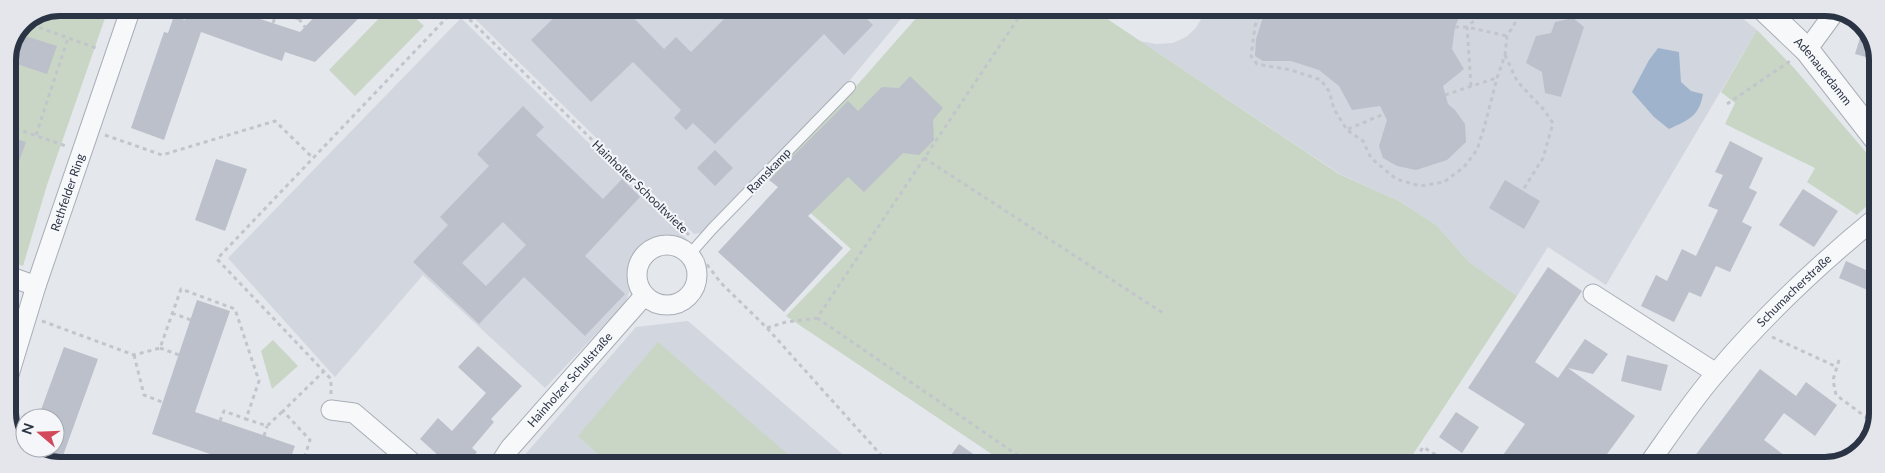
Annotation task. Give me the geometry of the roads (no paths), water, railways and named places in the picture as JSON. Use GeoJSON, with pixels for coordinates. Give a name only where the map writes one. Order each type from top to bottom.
{"type":"FeatureCollection","features":[{"type":"Feature","properties":{"kind":"street","name":"Rethfelder Ring"},"geometry":{"type":"LineString","coordinates":[[16,352],[36,286],[129,16]]}},
{"type":"Feature","properties":{"kind":"street","name":"Adenauerdamm"},"geometry":{"type":"LineString","coordinates":[[1772,16],[1807,50],[1869,130]]}},
{"type":"Feature","properties":{"kind":"street"},"geometry":{"type":"LineString","coordinates":[[1807,50],[1831,17]]}},
{"type":"Feature","properties":{"kind":"street","name":"Schumacherstraße"},"geometry":{"type":"LineString","coordinates":[[1654,457],[1716,372],[1756,329],[1830,256],[1869,224]]}},
{"type":"Feature","properties":{"kind":"street"},"geometry":{"type":"LineString","coordinates":[[668,245],[692,252],[697,277],[694,288],[687,298],[677,304],[665,306],[654,303],[644,296],[638,286],[636,274],[639,262],[646,253],[656,247],[668,245]]}},
{"type":"Feature","properties":{"kind":"street"},"geometry":{"type":"LineString","coordinates":[[16,279],[36,286]]}},
{"type":"Feature","properties":{"kind":"street"},"geometry":{"type":"LineString","coordinates":[[1594,294],[1716,372]]}},
{"type":"Feature","properties":{"kind":"street","name":"Hainholzer Schulstraße"},"geometry":{"type":"LineString","coordinates":[[505,457],[644,296]]}},
{"type":"Feature","properties":{"kind":"street"},"geometry":{"type":"LineString","coordinates":[[330,410],[354,413],[406,457]]}},
{"type":"Feature","properties":{"kind":"lane","name":"Ramskamp"},"geometry":{"type":"LineString","coordinates":[[692,252],[850,87]]}},
{"type":"Feature","properties":{"kind":"water"},"geometry":{"type":"Polygon","coordinates":[[[1658,48],[1679,52],[1681,82],[1691,91],[1703,94],[1699,108],[1692,117],[1669,129],[1654,117],[1632,92],[1649,60],[1658,48]]]}}]}
